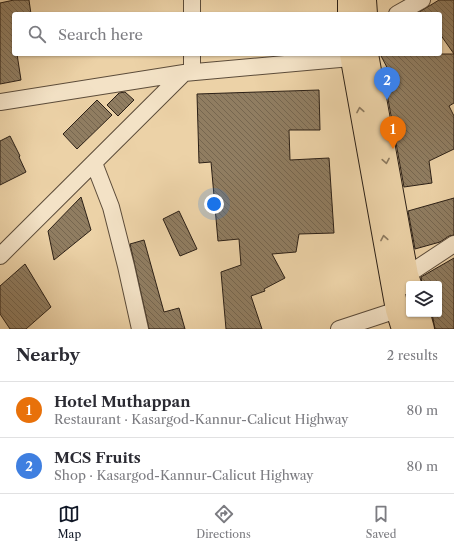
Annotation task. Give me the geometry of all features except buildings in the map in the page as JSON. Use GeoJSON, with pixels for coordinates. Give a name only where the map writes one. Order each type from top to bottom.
{"type":"FeatureCollection","features":[{"type":"Feature","properties":{"kind":"highway"},"geometry":{"type":"LineString","coordinates":[[349,0],[349,12]]}},
{"type":"Feature","properties":{"kind":"highway"},"geometry":{"type":"LineString","coordinates":[[365,0],[366,12]]}},
{"type":"Feature","properties":{"kind":"highway"},"geometry":{"type":"LineString","coordinates":[[356,56],[408,279]]}},
{"type":"Feature","properties":{"kind":"highway"},"geometry":{"type":"LineString","coordinates":[[356,56],[403,314]]}},
{"type":"Feature","properties":{"kind":"highway"},"geometry":{"type":"LineString","coordinates":[[420,317],[423,329]]}},
{"type":"Feature","properties":{"kind":"street"},"geometry":{"type":"LineString","coordinates":[[192,0],[192,12]]}},
{"type":"Feature","properties":{"kind":"street"},"geometry":{"type":"LineString","coordinates":[[401,12],[422,0]]}},
{"type":"Feature","properties":{"kind":"street"},"geometry":{"type":"LineString","coordinates":[[0,256],[188,73],[192,56]]}},
{"type":"Feature","properties":{"kind":"street"},"geometry":{"type":"LineString","coordinates":[[0,102],[188,73],[347,56]]}},
{"type":"Feature","properties":{"kind":"street"},"geometry":{"type":"LineString","coordinates":[[94,163],[111,208],[140,329]]}},
{"type":"Feature","properties":{"kind":"street"},"geometry":{"type":"LineString","coordinates":[[408,279],[454,244]]}},
{"type":"Feature","properties":{"kind":"street"},"geometry":{"type":"LineString","coordinates":[[339,329],[403,314]]}},
{"type":"Feature","properties":{"kind":"place","name":"MCS Fruits"},"geometry":{"type":"Point","coordinates":[387,100]}},
{"type":"Feature","properties":{"kind":"place","name":"Hotel Muthappan"},"geometry":{"type":"Point","coordinates":[393,149]}}]}
